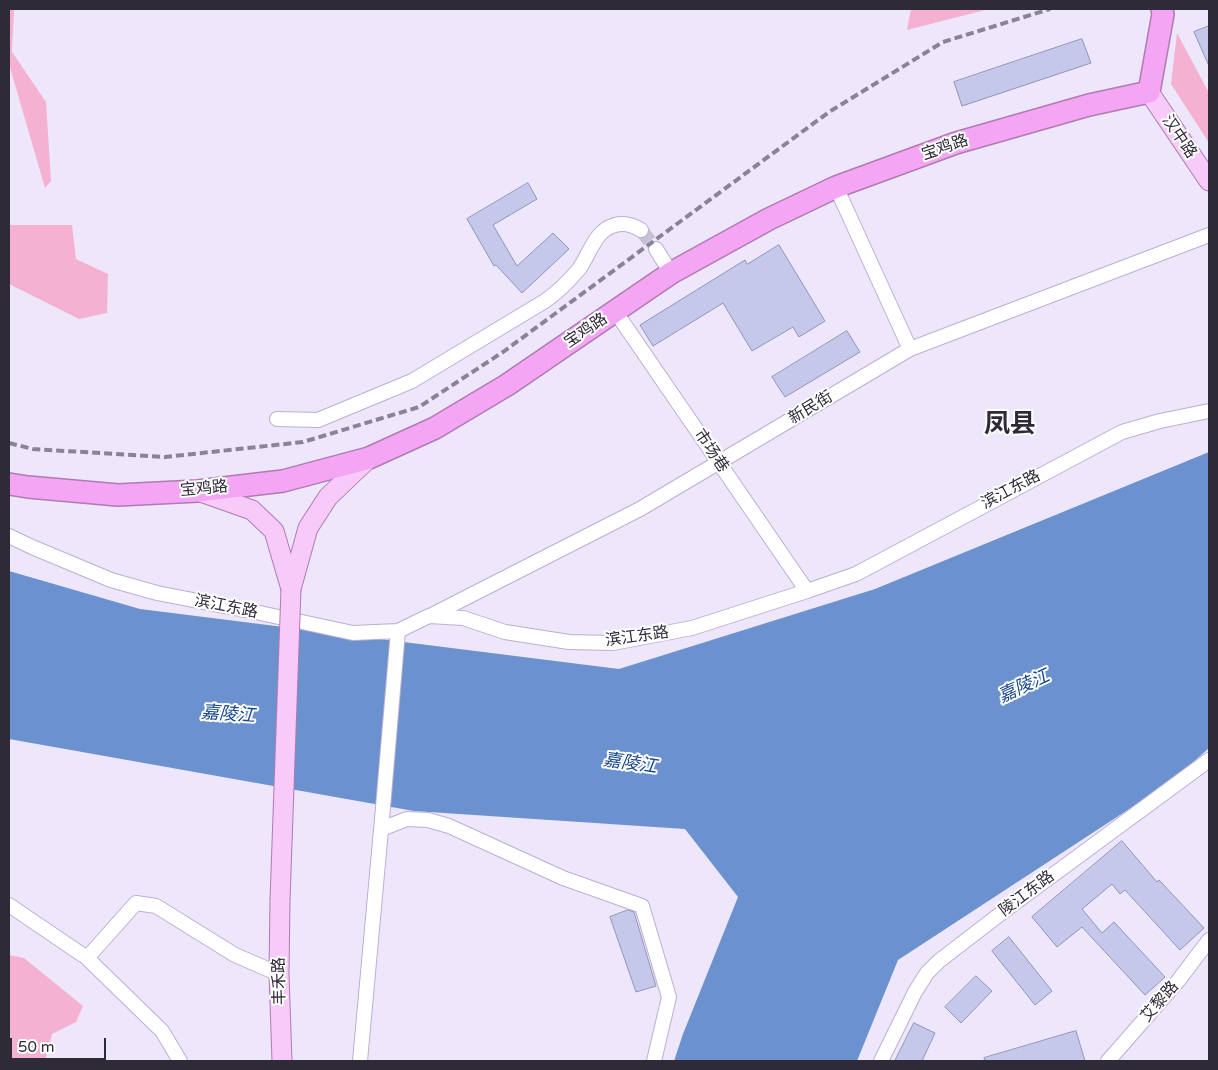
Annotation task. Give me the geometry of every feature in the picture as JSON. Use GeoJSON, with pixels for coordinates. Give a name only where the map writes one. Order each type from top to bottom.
{"type":"FeatureCollection","features":[{"type":"Feature","properties":{"kind":"highway"},"geometry":{"type":"LineString","coordinates":[[1149,92],[1169,10]]}},
{"type":"Feature","properties":{"kind":"highway","name":"宝鸡路"},"geometry":{"type":"LineString","coordinates":[[9,484],[118,495],[198,491],[283,481],[369,458],[435,428],[507,385],[671,273],[768,219],[836,187],[956,143],[1089,105],[1149,92]]}},
{"type":"Feature","properties":{"kind":"main road","name":"汉中路"},"geometry":{"type":"LineString","coordinates":[[1149,92],[1209,181]]}},
{"type":"Feature","properties":{"kind":"main road"},"geometry":{"type":"LineString","coordinates":[[291,589],[308,528],[328,497],[369,458]]}},
{"type":"Feature","properties":{"kind":"main road"},"geometry":{"type":"LineString","coordinates":[[198,491],[252,510],[274,531],[291,589]]}},
{"type":"Feature","properties":{"kind":"main road","name":"丰禾路"},"geometry":{"type":"LineString","coordinates":[[282,1061],[279,974],[280,900],[291,589]]}},
{"type":"Feature","properties":{"kind":"street"},"geometry":{"type":"LineString","coordinates":[[836,187],[910,349]]}},
{"type":"Feature","properties":{"kind":"street"},"geometry":{"type":"LineString","coordinates":[[277,419],[318,420],[412,381],[545,301],[558,291],[580,267],[600,233],[606,229],[626,224],[641,230]]}},
{"type":"Feature","properties":{"kind":"street","name":"新民街"},"geometry":{"type":"LineString","coordinates":[[429,616],[640,509],[910,349],[1209,235]]}},
{"type":"Feature","properties":{"kind":"street"},"geometry":{"type":"LineString","coordinates":[[656,249],[671,273]]}},
{"type":"Feature","properties":{"kind":"street","name":"市场巷"},"geometry":{"type":"LineString","coordinates":[[615,311],[807,591]]}},
{"type":"Feature","properties":{"kind":"street","name":"滨江东路"},"geometry":{"type":"LineString","coordinates":[[9,536],[111,580],[157,593],[353,633],[397,637],[429,616],[463,618],[506,632],[569,642],[613,643],[692,628],[856,574],[1122,432],[1160,421],[1209,411]]}},
{"type":"Feature","properties":{"kind":"street"},"geometry":{"type":"LineString","coordinates":[[360,1061],[397,637]]}},
{"type":"Feature","properties":{"kind":"street","name":"陵江东路"},"geometry":{"type":"LineString","coordinates":[[881,1061],[915,992],[927,973],[939,961],[1004,910],[1209,760]]}},
{"type":"Feature","properties":{"kind":"street"},"geometry":{"type":"LineString","coordinates":[[382,824],[407,819],[428,820],[449,826],[564,878],[642,906],[669,997],[654,1061]]}},
{"type":"Feature","properties":{"kind":"street"},"geometry":{"type":"LineString","coordinates":[[87,958],[136,903],[156,906],[235,955],[279,974]]}},
{"type":"Feature","properties":{"kind":"street"},"geometry":{"type":"LineString","coordinates":[[9,905],[87,958],[162,1031],[180,1061]]}},
{"type":"Feature","properties":{"kind":"street","name":"艾黎路"},"geometry":{"type":"LineString","coordinates":[[1108,1061],[1178,981],[1209,940]]}},
{"type":"Feature","properties":{"kind":"shaded area"},"geometry":{"type":"Polygon","coordinates":[[[9,9],[14,9],[12,52],[46,102],[51,181],[45,188],[9,64],[9,9]]]}},
{"type":"Feature","properties":{"kind":"shaded area"},"geometry":{"type":"Polygon","coordinates":[[[911,9],[989,9],[907,30],[911,9]]]}},
{"type":"Feature","properties":{"kind":"shaded area"},"geometry":{"type":"Polygon","coordinates":[[[1177,33],[1209,93],[1209,143],[1171,84],[1177,33]]]}},
{"type":"Feature","properties":{"kind":"shaded area"},"geometry":{"type":"Polygon","coordinates":[[[9,225],[72,225],[76,259],[108,274],[107,313],[79,319],[9,284],[9,225]]]}},
{"type":"Feature","properties":{"kind":"shaded area"},"geometry":{"type":"Polygon","coordinates":[[[9,955],[24,958],[83,1006],[76,1022],[52,1034],[45,1061],[9,1061],[9,955]]]}},
{"type":"Feature","properties":{"kind":"water","name":"嘉陵江"},"geometry":{"type":"Polygon","coordinates":[[[1209,452],[1209,748],[1172,781],[898,960],[857,1061],[674,1061],[738,897],[685,829],[414,811],[9,739],[9,571],[140,609],[619,669],[875,589],[1209,452]]]}},
{"type":"Feature","properties":{"kind":"building"},"geometry":{"type":"Polygon","coordinates":[[[1209,26],[1209,66],[1194,32],[1209,26]]]}},
{"type":"Feature","properties":{"kind":"building"},"geometry":{"type":"Polygon","coordinates":[[[1082,39],[1091,63],[962,106],[954,82],[1082,39]]]}},
{"type":"Feature","properties":{"kind":"building"},"geometry":{"type":"Polygon","coordinates":[[[528,183],[537,199],[493,225],[517,266],[553,233],[569,249],[522,293],[496,265],[494,266],[467,219],[528,183]]]}},
{"type":"Feature","properties":{"kind":"building"},"geometry":{"type":"Polygon","coordinates":[[[779,245],[825,321],[799,337],[793,327],[752,351],[723,303],[653,346],[640,325],[745,260],[747,264],[779,245]]]}},
{"type":"Feature","properties":{"kind":"building"},"geometry":{"type":"Polygon","coordinates":[[[847,331],[860,352],[785,397],[772,377],[847,331]]]}},
{"type":"Feature","properties":{"kind":"building"},"geometry":{"type":"Polygon","coordinates":[[[1122,841],[1157,882],[1159,880],[1204,928],[1180,950],[1125,890],[1120,894],[1112,884],[1082,909],[1102,933],[1114,922],[1165,977],[1145,995],[1082,927],[1057,947],[1032,917],[1122,841]]]}},
{"type":"Feature","properties":{"kind":"building"},"geometry":{"type":"Polygon","coordinates":[[[628,910],[634,912],[656,986],[636,992],[610,917],[628,910]]]}},
{"type":"Feature","properties":{"kind":"building"},"geometry":{"type":"Polygon","coordinates":[[[1009,937],[1052,991],[1035,1005],[992,951],[1009,937]]]}},
{"type":"Feature","properties":{"kind":"building"},"geometry":{"type":"Polygon","coordinates":[[[976,976],[992,991],[961,1023],[945,1007],[976,976]]]}},
{"type":"Feature","properties":{"kind":"building"},"geometry":{"type":"Polygon","coordinates":[[[914,1023],[935,1033],[922,1061],[895,1061],[914,1023]]]}},
{"type":"Feature","properties":{"kind":"building"},"geometry":{"type":"Polygon","coordinates":[[[1076,1031],[1085,1061],[985,1061],[984,1058],[1076,1031]]]}},
{"type":"Feature","properties":{"kind":"tunnel"},"geometry":{"type":"LineString","coordinates":[[641,230],[656,249]]}},
{"type":"Feature","properties":{"kind":"railway"},"geometry":{"type":"LineString","coordinates":[[9,443],[33,449],[165,457],[303,442],[419,407],[503,352],[829,112],[943,42],[1050,9]]}},
{"type":"Feature","properties":{"kind":"district","name":"凤县"},"geometry":{"type":"Point","coordinates":[1010,425]}}]}
